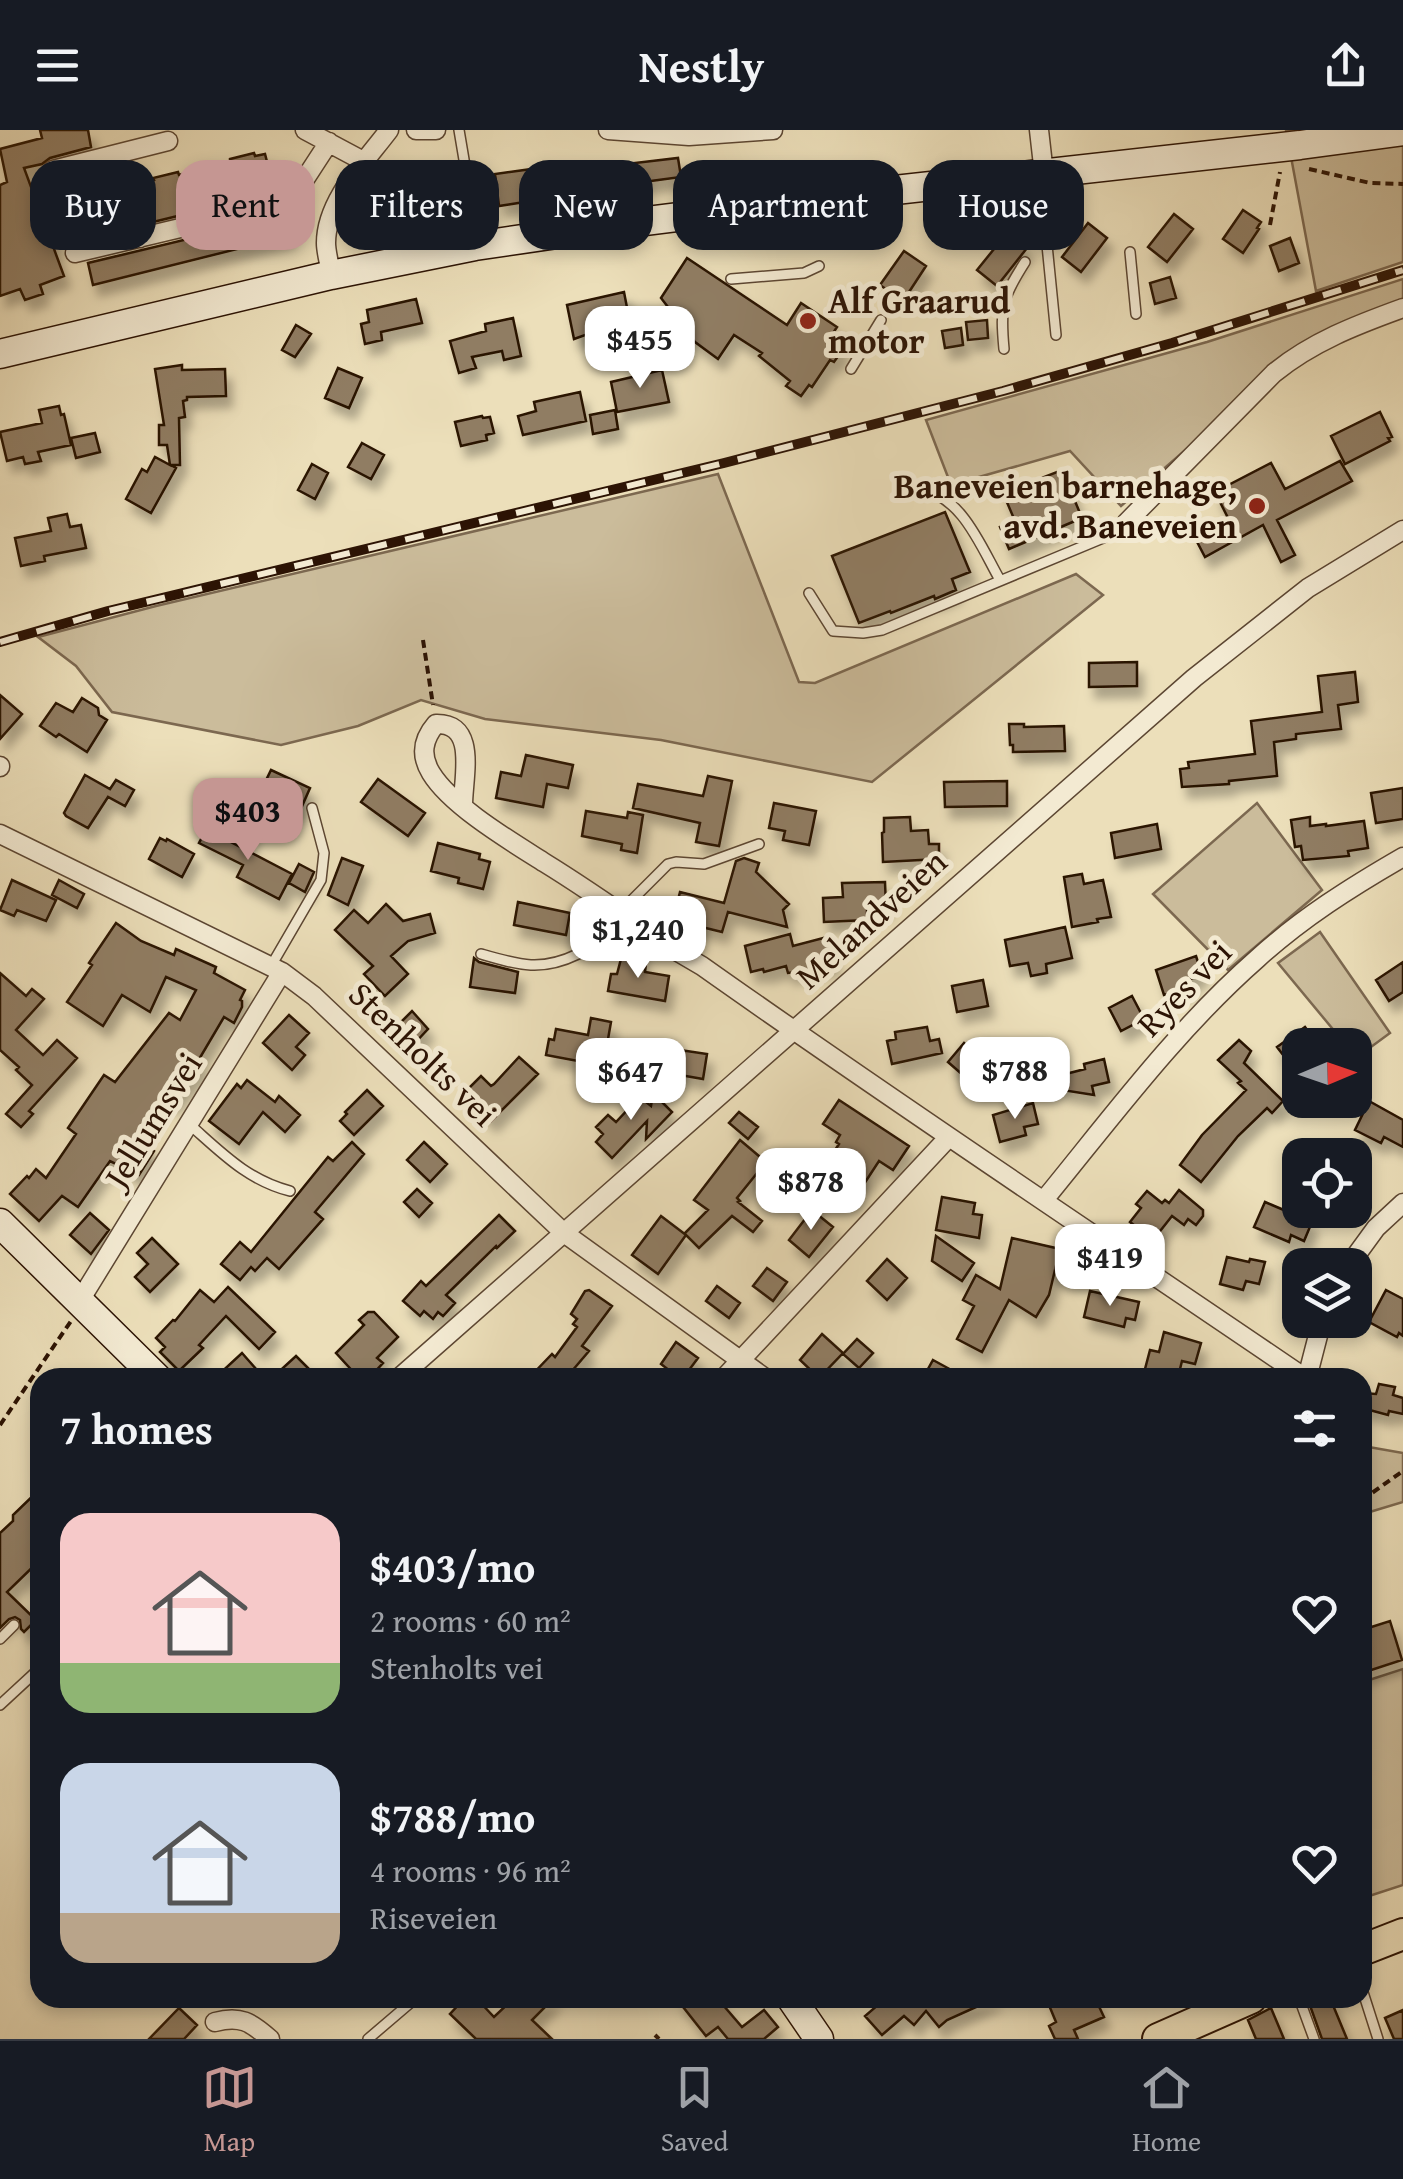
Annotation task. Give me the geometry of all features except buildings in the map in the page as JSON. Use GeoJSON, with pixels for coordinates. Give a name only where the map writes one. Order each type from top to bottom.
{"type":"FeatureCollection","features":[{"type":"Feature","properties":{"kind":"main road"},"geometry":{"type":"LineString","coordinates":[[1084,170],[1403,131]]}},
{"type":"Feature","properties":{"kind":"main road"},"geometry":{"type":"LineString","coordinates":[[0,354],[331,275],[475,246],[923,188]]}},
{"type":"Feature","properties":{"kind":"main road"},"geometry":{"type":"LineString","coordinates":[[0,1223],[147,1368]]}},
{"type":"Feature","properties":{"kind":"main road"},"geometry":{"type":"LineString","coordinates":[[1372,1946],[1403,1934]]}},
{"type":"Feature","properties":{"kind":"main road"},"geometry":{"type":"LineString","coordinates":[[798,2008],[819,2039]]}},
{"type":"Feature","properties":{"kind":"main road"},"geometry":{"type":"LineString","coordinates":[[1158,2039],[1228,2008]]}},
{"type":"Feature","properties":{"kind":"street"},"geometry":{"type":"LineString","coordinates":[[305,130],[361,160]]}},
{"type":"Feature","properties":{"kind":"street"},"geometry":{"type":"LineString","coordinates":[[366,160],[389,130]]}},
{"type":"Feature","properties":{"kind":"street"},"geometry":{"type":"LineString","coordinates":[[416,130],[436,130]]}},
{"type":"Feature","properties":{"kind":"street"},"geometry":{"type":"LineString","coordinates":[[608,130],[689,136],[774,130]]}},
{"type":"Feature","properties":{"kind":"street"},"geometry":{"type":"LineString","coordinates":[[1039,130],[1042,160]]}},
{"type":"Feature","properties":{"kind":"street"},"geometry":{"type":"LineString","coordinates":[[93,160],[168,141]]}},
{"type":"Feature","properties":{"kind":"street"},"geometry":{"type":"LineString","coordinates":[[156,234],[290,202],[328,142]]}},
{"type":"Feature","properties":{"kind":"street"},"geometry":{"type":"LineString","coordinates":[[118,154],[120,160]]}},
{"type":"Feature","properties":{"kind":"street"},"geometry":{"type":"LineString","coordinates":[[331,275],[326,242],[335,208]]}},
{"type":"Feature","properties":{"kind":"street"},"geometry":{"type":"LineString","coordinates":[[75,254],[91,250]]}},
{"type":"Feature","properties":{"kind":"street"},"geometry":{"type":"LineString","coordinates":[[1126,523],[1296,354],[1403,308]]}},
{"type":"Feature","properties":{"kind":"street","name":"Melandveien"},"geometry":{"type":"LineString","coordinates":[[410,1368],[1194,678],[1308,588],[1403,530]]}},
{"type":"Feature","properties":{"kind":"street"},"geometry":{"type":"LineString","coordinates":[[463,805],[464,740],[448,724],[436,724],[424,744],[429,771],[442,788],[463,805],[516,845],[702,966],[948,1138],[1291,1368]]}},
{"type":"Feature","properties":{"kind":"street","name":"Stenholts vei"},"geometry":{"type":"LineString","coordinates":[[0,834],[277,969],[314,996],[564,1233],[751,1368]]}},
{"type":"Feature","properties":{"kind":"street","name":"Ryes vei"},"geometry":{"type":"LineString","coordinates":[[1044,1200],[1168,1049],[1258,957],[1320,908],[1403,857]]}},
{"type":"Feature","properties":{"kind":"street","name":"Jellumsvei"},"geometry":{"type":"LineString","coordinates":[[80,1303],[277,969]]}},
{"type":"Feature","properties":{"kind":"street"},"geometry":{"type":"LineString","coordinates":[[733,1368],[948,1138]]}},
{"type":"Feature","properties":{"kind":"street"},"geometry":{"type":"LineString","coordinates":[[1362,1248],[1376,1228],[1403,1203]]}},
{"type":"Feature","properties":{"kind":"street"},"geometry":{"type":"LineString","coordinates":[[1309,1368],[1317,1338]]}},
{"type":"Feature","properties":{"kind":"street"},"geometry":{"type":"LineString","coordinates":[[214,2022],[245,2020],[270,2039]]}},
{"type":"Feature","properties":{"kind":"lane"},"geometry":{"type":"LineString","coordinates":[[459,130],[464,160]]}},
{"type":"Feature","properties":{"kind":"lane"},"geometry":{"type":"LineString","coordinates":[[1047,250],[1056,335]]}},
{"type":"Feature","properties":{"kind":"lane"},"geometry":{"type":"LineString","coordinates":[[1130,252],[1136,314]]}},
{"type":"Feature","properties":{"kind":"lane"},"geometry":{"type":"LineString","coordinates":[[1004,348],[1000,313],[1025,262]]}},
{"type":"Feature","properties":{"kind":"lane"},"geometry":{"type":"LineString","coordinates":[[731,279],[804,273],[819,266]]}},
{"type":"Feature","properties":{"kind":"lane"},"geometry":{"type":"LineString","coordinates":[[851,369],[882,320]]}},
{"type":"Feature","properties":{"kind":"lane"},"geometry":{"type":"LineString","coordinates":[[919,489],[933,491],[968,523],[1000,580]]}},
{"type":"Feature","properties":{"kind":"lane"},"geometry":{"type":"LineString","coordinates":[[808,593],[833,630],[882,630],[1103,538],[1126,523]]}},
{"type":"Feature","properties":{"kind":"lane"},"geometry":{"type":"LineString","coordinates":[[277,969],[320,880],[324,853],[312,808]]}},
{"type":"Feature","properties":{"kind":"lane"},"geometry":{"type":"LineString","coordinates":[[481,954],[520,966],[564,961],[578,954],[668,864],[704,864],[759,844]]}},
{"type":"Feature","properties":{"kind":"lane"},"geometry":{"type":"LineString","coordinates":[[189,1124],[261,1182],[290,1191]]}},
{"type":"Feature","properties":{"kind":"lane"},"geometry":{"type":"LineString","coordinates":[[0,1639],[14,1626]]}},
{"type":"Feature","properties":{"kind":"lane"},"geometry":{"type":"LineString","coordinates":[[0,1705],[30,1677]]}},
{"type":"Feature","properties":{"kind":"lane"},"geometry":{"type":"LineString","coordinates":[[368,2039],[404,2008]]}},
{"type":"Feature","properties":{"kind":"lane"},"geometry":{"type":"LineString","coordinates":[[1303,2008],[1314,2039]]}},
{"type":"Feature","properties":{"kind":"lane"},"geometry":{"type":"LineString","coordinates":[[1368,2008],[1378,2039]]}},
{"type":"Feature","properties":{"kind":"path"},"geometry":{"type":"LineString","coordinates":[[1270,150],[1270,225]]}},
{"type":"Feature","properties":{"kind":"path"},"geometry":{"type":"LineString","coordinates":[[1307,168],[1370,183],[1403,184]]}},
{"type":"Feature","properties":{"kind":"path"},"geometry":{"type":"LineString","coordinates":[[422,640],[436,724]]}},
{"type":"Feature","properties":{"kind":"path"},"geometry":{"type":"LineString","coordinates":[[37,1368],[80,1303]]}},
{"type":"Feature","properties":{"kind":"path"},"geometry":{"type":"LineString","coordinates":[[0,1425],[30,1379]]}},
{"type":"Feature","properties":{"kind":"path"},"geometry":{"type":"LineString","coordinates":[[1372,1493],[1403,1472]]}},
{"type":"Feature","properties":{"kind":"shaded area"},"geometry":{"type":"Polygon","coordinates":[[[1286,130],[1403,130],[1403,262],[1316,291],[1286,130]]]}},
{"type":"Feature","properties":{"kind":"shaded area"},"geometry":{"type":"Polygon","coordinates":[[[1403,279],[1403,308],[1274,373],[1121,506],[1070,451],[951,485],[926,420],[1207,342],[1403,279]]]}},
{"type":"Feature","properties":{"kind":"shaded area"},"geometry":{"type":"Polygon","coordinates":[[[718,474],[799,682],[815,683],[1076,574],[1103,595],[872,782],[661,740],[485,719],[421,700],[358,726],[281,745],[112,712],[76,666],[38,637],[156,606],[718,474]]]}},
{"type":"Feature","properties":{"kind":"shaded area"},"geometry":{"type":"Polygon","coordinates":[[[1257,803],[1322,890],[1228,970],[1153,894],[1257,803]]]}},
{"type":"Feature","properties":{"kind":"shaded area"},"geometry":{"type":"Polygon","coordinates":[[[1320,932],[1390,1033],[1372,1046],[1372,1028],[1332,1028],[1278,963],[1320,932]]]}},
{"type":"Feature","properties":{"kind":"shaded area"},"geometry":{"type":"Polygon","coordinates":[[[1372,1448],[1403,1453],[1403,1502],[1372,1511],[1372,1448]]]}},
{"type":"Feature","properties":{"kind":"shaded area"},"geometry":{"type":"Polygon","coordinates":[[[1403,1669],[1403,1885],[1372,1895],[1372,1679],[1403,1669]]]}},
{"type":"Feature","properties":{"kind":"railway"},"geometry":{"type":"LineString","coordinates":[[0,642],[108,611],[724,463],[1003,391],[1403,270]]}},
{"type":"Feature","properties":{"kind":"place","name":"Alf Graarud motor"},"geometry":{"type":"Point","coordinates":[808,321]}},
{"type":"Feature","properties":{"kind":"place","name":"Baneveien barnehage, avd. Baneveien"},"geometry":{"type":"Point","coordinates":[1257,506]}}]}
